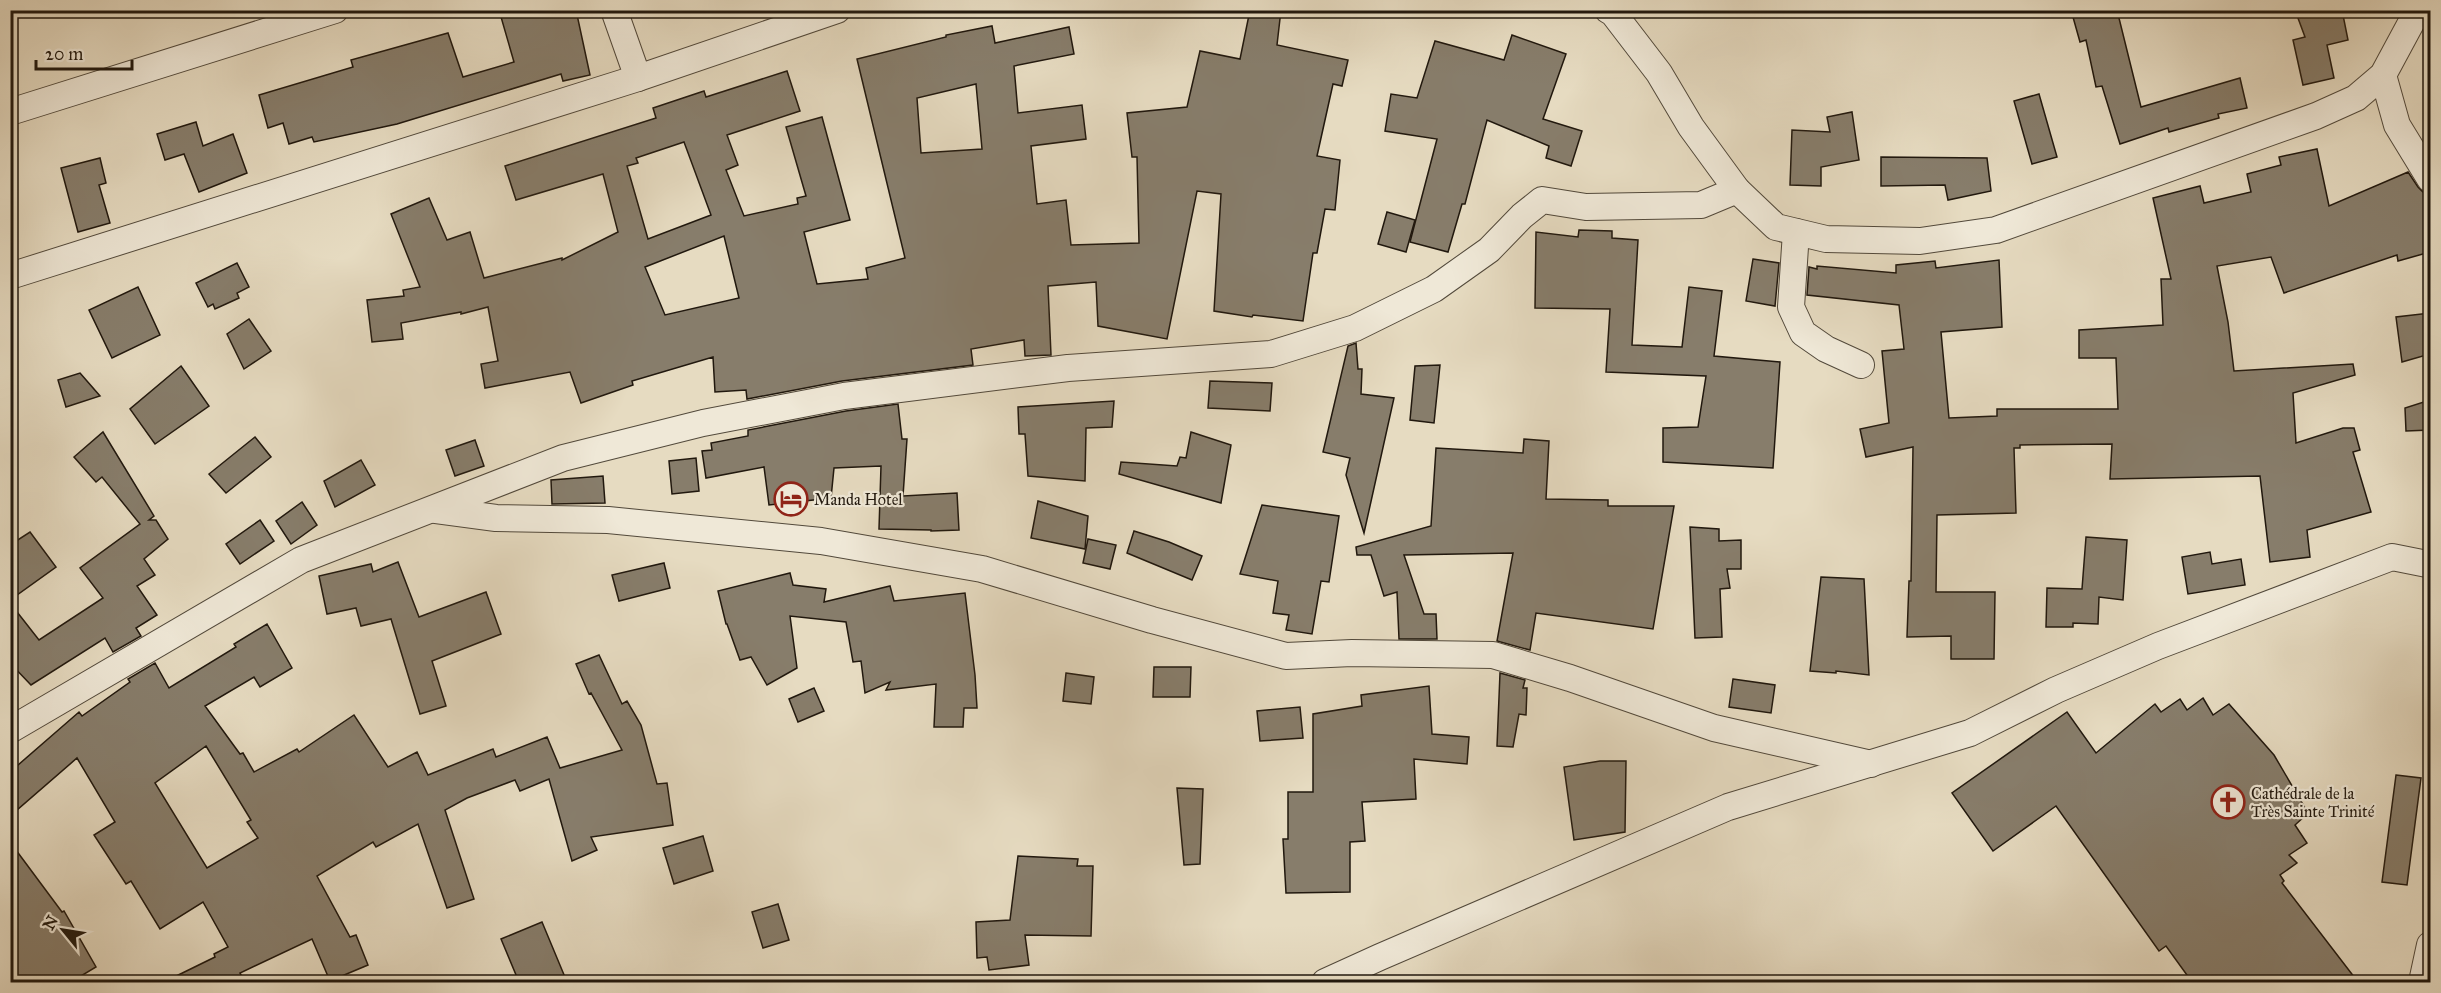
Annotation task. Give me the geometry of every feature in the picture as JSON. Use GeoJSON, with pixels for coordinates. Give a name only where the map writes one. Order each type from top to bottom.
{"type":"FeatureCollection","features":[{"type":"Feature","properties":{"kind":"street"},"geometry":{"type":"LineString","coordinates":[[10,112],[335,10]]}},
{"type":"Feature","properties":{"kind":"street"},"geometry":{"type":"LineString","coordinates":[[614,10],[638,78]]}},
{"type":"Feature","properties":{"kind":"street"},"geometry":{"type":"LineString","coordinates":[[10,276],[638,78],[837,10]]}},
{"type":"Feature","properties":{"kind":"street"},"geometry":{"type":"LineString","coordinates":[[1608,10],[1613,13],[1659,73],[1691,127],[1737,190],[1776,227],[1826,239],[1920,241],[1996,230],[2316,116],[2356,98],[2383,75],[2418,10]]}},
{"type":"Feature","properties":{"kind":"street"},"geometry":{"type":"LineString","coordinates":[[2383,75],[2397,125],[2430,179]]}},
{"type":"Feature","properties":{"kind":"street"},"geometry":{"type":"LineString","coordinates":[[10,730],[301,560],[563,458],[703,423],[844,396],[1068,368],[1271,354],[1354,328],[1434,289],[1489,250],[1521,216],[1542,200],[1586,207],[1701,205],[1737,190]]}},
{"type":"Feature","properties":{"kind":"street"},"geometry":{"type":"LineString","coordinates":[[1796,232],[1791,307],[1803,333],[1826,349],[1861,364]]}},
{"type":"Feature","properties":{"kind":"street"},"geometry":{"type":"LineString","coordinates":[[433,510],[496,518],[608,520],[820,540],[982,569],[1152,620],[1286,656],[1352,653],[1493,655],[1570,678],[1714,728],[1871,764]]}},
{"type":"Feature","properties":{"kind":"street"},"geometry":{"type":"LineString","coordinates":[[1325,982],[1728,807],[1970,733],[2056,690],[2158,646],[2392,557],[2429,564]]}},
{"type":"Feature","properties":{"kind":"street"},"geometry":{"type":"LineString","coordinates":[[2422,982],[2430,945]]}},
{"type":"Feature","properties":{"kind":"building"},"geometry":{"type":"Polygon","coordinates":[[[499,10],[576,10],[590,75],[563,81],[561,74],[397,124],[314,142],[312,137],[289,144],[283,123],[268,128],[259,95],[353,67],[351,60],[448,33],[463,77],[514,62],[499,10]]]}},
{"type":"Feature","properties":{"kind":"building"},"geometry":{"type":"Polygon","coordinates":[[[1250,10],[1281,10],[1277,45],[1348,60],[1342,86],[1333,84],[1317,156],[1340,160],[1335,210],[1325,209],[1317,253],[1313,253],[1303,321],[1214,311],[1221,194],[1197,191],[1167,339],[1098,326],[1096,282],[1048,286],[1051,355],[1025,356],[1024,340],[971,349],[973,365],[842,381],[747,399],[746,390],[715,392],[713,357],[632,381],[633,385],[581,403],[570,372],[485,388],[481,364],[498,361],[488,307],[461,314],[461,312],[401,323],[403,339],[372,342],[367,300],[404,296],[403,290],[420,287],[391,214],[429,198],[447,240],[470,232],[484,278],[562,258],[562,260],[618,232],[603,174],[516,200],[505,166],[656,118],[653,108],[704,91],[706,97],[787,71],[800,111],[727,135],[738,165],[726,170],[744,216],[798,204],[797,198],[806,196],[786,127],[822,117],[850,220],[804,232],[817,284],[868,279],[866,268],[905,258],[857,59],[946,37],[946,35],[992,26],[995,43],[1069,27],[1074,54],[1014,66],[1018,113],[1082,105],[1086,139],[1031,146],[1037,204],[1066,200],[1071,245],[1139,243],[1137,157],[1132,157],[1127,113],[1187,107],[1200,51],[1240,59],[1250,10]],[[976,84],[917,98],[921,153],[982,149],[976,84]],[[684,142],[636,158],[638,163],[627,166],[648,239],[711,215],[684,142]],[[724,236],[645,267],[665,315],[739,298],[724,236]]]}},
{"type":"Feature","properties":{"kind":"building"},"geometry":{"type":"Polygon","coordinates":[[[2071,10],[2117,10],[2141,107],[2240,78],[2247,108],[2218,114],[2219,118],[2169,132],[2168,128],[2120,144],[2102,86],[2096,87],[2086,40],[2080,42],[2071,10]]]}},
{"type":"Feature","properties":{"kind":"building"},"geometry":{"type":"Polygon","coordinates":[[[2295,10],[2342,10],[2348,40],[2327,45],[2334,78],[2303,85],[2293,40],[2305,37],[2295,10]]]}},
{"type":"Feature","properties":{"kind":"building"},"geometry":{"type":"Polygon","coordinates":[[[1512,35],[1566,54],[1543,119],[1582,131],[1571,166],[1546,158],[1549,146],[1487,120],[1465,204],[1462,204],[1448,252],[1410,242],[1437,139],[1385,131],[1391,94],[1417,98],[1435,41],[1504,60],[1512,35]]]}},
{"type":"Feature","properties":{"kind":"building"},"geometry":{"type":"Polygon","coordinates":[[[2039,94],[2057,157],[2032,164],[2014,101],[2039,94]]]}},
{"type":"Feature","properties":{"kind":"building"},"geometry":{"type":"Polygon","coordinates":[[[1852,112],[1859,160],[1821,167],[1821,186],[1790,185],[1792,130],[1830,132],[1827,117],[1852,112]]]}},
{"type":"Feature","properties":{"kind":"building"},"geometry":{"type":"Polygon","coordinates":[[[196,122],[203,146],[233,134],[247,173],[199,192],[184,154],[165,160],[157,134],[196,122]]]}},
{"type":"Feature","properties":{"kind":"building"},"geometry":{"type":"Polygon","coordinates":[[[2317,149],[2329,206],[2408,172],[2423,192],[2430,194],[2430,252],[2398,261],[2397,255],[2284,293],[2271,257],[2217,266],[2228,322],[2234,371],[2353,364],[2355,375],[2293,393],[2296,443],[2343,428],[2354,428],[2360,450],[2353,452],[2371,512],[2307,530],[2310,557],[2270,562],[2260,476],[2110,479],[2112,444],[2020,445],[2020,448],[2014,448],[2016,513],[1937,515],[1936,592],[1995,592],[1994,659],[1951,659],[1951,636],[1907,637],[1909,581],[1911,581],[1913,447],[1866,457],[1860,429],[1889,423],[1882,351],[1904,349],[1899,305],[1807,295],[1809,267],[1896,273],[1896,265],[1935,261],[1936,268],[1999,260],[2002,327],[1941,332],[1949,418],[1997,416],[1997,409],[2118,409],[2116,358],[2079,358],[2079,330],[2163,325],[2161,279],[2171,279],[2153,198],[2200,186],[2204,203],[2251,192],[2247,174],[2281,165],[2279,157],[2317,149]]]}},
{"type":"Feature","properties":{"kind":"building"},"geometry":{"type":"Polygon","coordinates":[[[1881,157],[1987,158],[1991,191],[1948,200],[1945,185],[1881,186],[1881,157]]]}},
{"type":"Feature","properties":{"kind":"building"},"geometry":{"type":"Polygon","coordinates":[[[100,158],[106,183],[99,185],[110,223],[78,232],[61,168],[100,158]]]}},
{"type":"Feature","properties":{"kind":"building"},"geometry":{"type":"Polygon","coordinates":[[[1387,212],[1415,220],[1406,252],[1378,244],[1387,212]]]}},
{"type":"Feature","properties":{"kind":"building"},"geometry":{"type":"Polygon","coordinates":[[[1579,230],[1612,231],[1612,238],[1638,240],[1632,345],[1682,347],[1689,287],[1722,291],[1714,356],[1780,362],[1773,468],[1663,462],[1663,428],[1698,427],[1706,376],[1606,372],[1610,309],[1535,308],[1536,232],[1578,237],[1579,230]]]}},
{"type":"Feature","properties":{"kind":"building"},"geometry":{"type":"Polygon","coordinates":[[[1753,259],[1779,263],[1775,306],[1746,301],[1753,259]]]}},
{"type":"Feature","properties":{"kind":"building"},"geometry":{"type":"Polygon","coordinates":[[[237,263],[249,287],[237,293],[239,298],[215,309],[213,304],[208,307],[196,283],[237,263]]]}},
{"type":"Feature","properties":{"kind":"building"},"geometry":{"type":"Polygon","coordinates":[[[138,287],[160,335],[112,358],[89,310],[138,287]]]}},
{"type":"Feature","properties":{"kind":"building"},"geometry":{"type":"Polygon","coordinates":[[[2430,313],[2430,354],[2402,362],[2396,317],[2430,313]]]}},
{"type":"Feature","properties":{"kind":"building"},"geometry":{"type":"Polygon","coordinates":[[[249,319],[271,351],[244,369],[227,334],[249,319]]]}},
{"type":"Feature","properties":{"kind":"building"},"geometry":{"type":"Polygon","coordinates":[[[1356,343],[1358,369],[1362,369],[1361,394],[1394,398],[1364,533],[1346,475],[1350,458],[1323,452],[1348,346],[1356,343]]]}},
{"type":"Feature","properties":{"kind":"building"},"geometry":{"type":"Polygon","coordinates":[[[1440,365],[1434,423],[1410,420],[1415,366],[1440,365]]]}},
{"type":"Feature","properties":{"kind":"building"},"geometry":{"type":"Polygon","coordinates":[[[181,366],[209,406],[155,444],[130,409],[181,366]]]}},
{"type":"Feature","properties":{"kind":"building"},"geometry":{"type":"Polygon","coordinates":[[[80,373],[100,396],[66,407],[58,380],[80,373]]]}},
{"type":"Feature","properties":{"kind":"building"},"geometry":{"type":"Polygon","coordinates":[[[1210,381],[1272,383],[1270,411],[1208,408],[1210,381]]]}},
{"type":"Feature","properties":{"kind":"building"},"geometry":{"type":"Polygon","coordinates":[[[2430,400],[2430,430],[2406,431],[2405,408],[2430,400]]]}},
{"type":"Feature","properties":{"kind":"building"},"geometry":{"type":"Polygon","coordinates":[[[1114,401],[1112,427],[1086,428],[1085,481],[1028,476],[1025,434],[1019,434],[1018,407],[1114,401]]]}},
{"type":"Feature","properties":{"kind":"building"},"geometry":{"type":"Polygon","coordinates":[[[898,404],[902,439],[907,439],[903,496],[957,493],[959,530],[879,529],[881,466],[834,468],[831,498],[769,505],[764,467],[706,478],[702,451],[712,450],[711,443],[748,436],[748,430],[846,411],[898,404]]]}},
{"type":"Feature","properties":{"kind":"building"},"geometry":{"type":"Polygon","coordinates":[[[103,432],[154,516],[149,520],[156,520],[168,539],[144,559],[155,575],[137,586],[157,615],[136,628],[141,636],[113,652],[105,638],[31,685],[10,663],[10,603],[39,640],[103,598],[80,568],[140,524],[102,477],[96,482],[74,457],[103,432]]]}},
{"type":"Feature","properties":{"kind":"building"},"geometry":{"type":"Polygon","coordinates":[[[1191,432],[1231,445],[1221,503],[1119,474],[1121,462],[1177,466],[1180,457],[1186,458],[1191,432]]]}},
{"type":"Feature","properties":{"kind":"building"},"geometry":{"type":"Polygon","coordinates":[[[255,437],[271,457],[226,493],[209,474],[255,437]]]}},
{"type":"Feature","properties":{"kind":"building"},"geometry":{"type":"Polygon","coordinates":[[[1524,439],[1549,441],[1546,499],[1608,500],[1608,506],[1674,506],[1653,629],[1536,613],[1530,650],[1497,641],[1513,553],[1404,555],[1424,614],[1436,614],[1437,639],[1399,639],[1397,592],[1384,596],[1371,555],[1357,555],[1356,547],[1431,526],[1436,448],[1523,453],[1524,439]]]}},
{"type":"Feature","properties":{"kind":"building"},"geometry":{"type":"Polygon","coordinates":[[[475,440],[484,466],[455,476],[446,450],[475,440]]]}},
{"type":"Feature","properties":{"kind":"building"},"geometry":{"type":"Polygon","coordinates":[[[696,458],[699,491],[672,494],[669,461],[696,458]]]}},
{"type":"Feature","properties":{"kind":"building"},"geometry":{"type":"Polygon","coordinates":[[[361,460],[375,485],[335,507],[324,481],[361,460]]]}},
{"type":"Feature","properties":{"kind":"building"},"geometry":{"type":"Polygon","coordinates":[[[603,476],[605,503],[552,504],[551,480],[603,476]]]}},
{"type":"Feature","properties":{"kind":"building"},"geometry":{"type":"Polygon","coordinates":[[[1038,501],[1088,516],[1085,549],[1031,538],[1038,501]]]}},
{"type":"Feature","properties":{"kind":"building"},"geometry":{"type":"Polygon","coordinates":[[[302,502],[317,525],[291,544],[276,521],[302,502]]]}},
{"type":"Feature","properties":{"kind":"building"},"geometry":{"type":"Polygon","coordinates":[[[1262,505],[1339,516],[1329,582],[1321,581],[1312,634],[1286,630],[1289,615],[1273,613],[1278,581],[1240,574],[1262,505]]]}},
{"type":"Feature","properties":{"kind":"building"},"geometry":{"type":"Polygon","coordinates":[[[260,520],[274,541],[240,564],[226,544],[260,520]]]}},
{"type":"Feature","properties":{"kind":"building"},"geometry":{"type":"Polygon","coordinates":[[[1690,527],[1719,529],[1719,541],[1741,540],[1741,569],[1727,569],[1730,588],[1720,589],[1722,637],[1695,638],[1690,527]]]}},
{"type":"Feature","properties":{"kind":"building"},"geometry":{"type":"Polygon","coordinates":[[[1134,531],[1202,556],[1192,580],[1127,553],[1134,531]]]}},
{"type":"Feature","properties":{"kind":"building"},"geometry":{"type":"Polygon","coordinates":[[[30,532],[56,567],[10,600],[10,545],[30,532]]]}},
{"type":"Feature","properties":{"kind":"building"},"geometry":{"type":"Polygon","coordinates":[[[2086,537],[2127,540],[2123,600],[2099,597],[2098,624],[2073,623],[2073,627],[2046,627],[2047,588],[2082,589],[2086,537]]]}},
{"type":"Feature","properties":{"kind":"building"},"geometry":{"type":"Polygon","coordinates":[[[1088,539],[1116,545],[1110,569],[1083,563],[1088,539]]]}},
{"type":"Feature","properties":{"kind":"building"},"geometry":{"type":"Polygon","coordinates":[[[2210,552],[2212,564],[2241,559],[2245,585],[2188,594],[2182,557],[2210,552]]]}},
{"type":"Feature","properties":{"kind":"building"},"geometry":{"type":"Polygon","coordinates":[[[398,562],[419,617],[486,592],[501,634],[432,661],[446,706],[420,714],[391,619],[361,626],[356,608],[327,614],[319,576],[371,564],[373,572],[398,562]]]}},
{"type":"Feature","properties":{"kind":"building"},"geometry":{"type":"Polygon","coordinates":[[[664,563],[670,588],[619,601],[612,575],[664,563]]]}},
{"type":"Feature","properties":{"kind":"building"},"geometry":{"type":"Polygon","coordinates":[[[790,573],[793,585],[826,589],[824,602],[890,586],[894,601],[965,593],[977,708],[964,708],[963,727],[934,727],[936,684],[886,690],[890,682],[865,693],[861,661],[853,662],[846,622],[790,616],[797,668],[767,685],[751,657],[740,660],[726,624],[718,591],[790,573]]]}},
{"type":"Feature","properties":{"kind":"building"},"geometry":{"type":"Polygon","coordinates":[[[1821,577],[1864,579],[1869,675],[1810,671],[1821,577]]]}},
{"type":"Feature","properties":{"kind":"building"},"geometry":{"type":"Polygon","coordinates":[[[267,624],[292,668],[260,687],[254,677],[205,706],[240,754],[243,753],[254,772],[297,749],[299,752],[354,715],[388,767],[417,752],[428,775],[493,749],[496,757],[547,737],[560,768],[622,750],[591,693],[589,694],[576,664],[599,655],[622,704],[627,701],[641,725],[657,784],[667,783],[673,825],[591,837],[597,850],[572,861],[549,779],[520,791],[515,780],[467,798],[445,810],[474,899],[447,908],[418,824],[376,847],[373,842],[317,876],[350,937],[356,935],[368,965],[330,981],[312,939],[240,973],[245,982],[164,982],[215,957],[214,954],[228,947],[203,902],[160,929],[131,881],[126,884],[94,835],[115,822],[77,758],[10,816],[10,772],[79,712],[82,716],[130,682],[128,679],[155,663],[169,688],[236,647],[234,644],[267,624]],[[206,746],[155,783],[207,868],[258,838],[247,822],[251,820],[206,746]]]}},
{"type":"Feature","properties":{"kind":"building"},"geometry":{"type":"Polygon","coordinates":[[[1154,667],[1191,667],[1190,697],[1153,697],[1154,667]]]}},
{"type":"Feature","properties":{"kind":"building"},"geometry":{"type":"Polygon","coordinates":[[[1066,673],[1094,677],[1091,704],[1063,701],[1066,673]]]}},
{"type":"Feature","properties":{"kind":"building"},"geometry":{"type":"Polygon","coordinates":[[[1500,673],[1525,680],[1523,688],[1527,688],[1526,715],[1519,714],[1513,747],[1497,746],[1500,673]]]}},
{"type":"Feature","properties":{"kind":"building"},"geometry":{"type":"Polygon","coordinates":[[[1733,679],[1775,685],[1771,713],[1729,707],[1733,679]]]}},
{"type":"Feature","properties":{"kind":"building"},"geometry":{"type":"Polygon","coordinates":[[[1429,686],[1432,734],[1469,737],[1467,764],[1414,759],[1416,799],[1362,802],[1365,841],[1350,842],[1350,892],[1286,893],[1283,839],[1288,839],[1288,792],[1313,792],[1313,714],[1362,706],[1361,695],[1429,686]]]}},
{"type":"Feature","properties":{"kind":"building"},"geometry":{"type":"Polygon","coordinates":[[[814,688],[824,711],[798,722],[789,699],[814,688]]]}},
{"type":"Feature","properties":{"kind":"building"},"geometry":{"type":"Polygon","coordinates":[[[2203,698],[2213,715],[2229,704],[2274,755],[2308,813],[2295,825],[2307,843],[2289,855],[2297,863],[2280,875],[2284,881],[2282,883],[2358,982],[2192,982],[2166,946],[2159,951],[2056,806],[1993,851],[1952,793],[2067,712],[2096,753],[2155,704],[2161,712],[2180,699],[2187,710],[2203,698]]]}},
{"type":"Feature","properties":{"kind":"building"},"geometry":{"type":"Polygon","coordinates":[[[1300,707],[1303,738],[1260,741],[1257,711],[1300,707]]]}},
{"type":"Feature","properties":{"kind":"building"},"geometry":{"type":"Polygon","coordinates":[[[1600,761],[1626,761],[1625,832],[1574,840],[1564,767],[1600,761]]]}},
{"type":"Feature","properties":{"kind":"building"},"geometry":{"type":"Polygon","coordinates":[[[2396,775],[2421,778],[2407,885],[2382,882],[2396,775]]]}},
{"type":"Feature","properties":{"kind":"building"},"geometry":{"type":"Polygon","coordinates":[[[1177,788],[1203,789],[1200,864],[1184,865],[1177,788]]]}},
{"type":"Feature","properties":{"kind":"building"},"geometry":{"type":"Polygon","coordinates":[[[703,836],[713,871],[674,884],[663,848],[703,836]]]}},
{"type":"Feature","properties":{"kind":"building"},"geometry":{"type":"Polygon","coordinates":[[[10,842],[62,912],[64,911],[96,967],[71,982],[10,982],[10,842]]]}},
{"type":"Feature","properties":{"kind":"building"},"geometry":{"type":"Polygon","coordinates":[[[1018,856],[1078,859],[1077,866],[1093,866],[1091,936],[1025,935],[1029,965],[989,970],[987,957],[977,958],[976,922],[1010,920],[1018,856]]]}},
{"type":"Feature","properties":{"kind":"building"},"geometry":{"type":"Polygon","coordinates":[[[778,904],[789,940],[763,948],[752,912],[778,904]]]}},
{"type":"Feature","properties":{"kind":"building"},"geometry":{"type":"Polygon","coordinates":[[[542,922],[567,982],[519,982],[501,939],[542,922]]]}},
{"type":"Feature","properties":{"kind":"place","name":"Manda Hotel"},"geometry":{"type":"Point","coordinates":[791,499]}},
{"type":"Feature","properties":{"kind":"place","name":"Cathédrale de la Très Sainte Trinité"},"geometry":{"type":"Point","coordinates":[2228,802]}}]}
